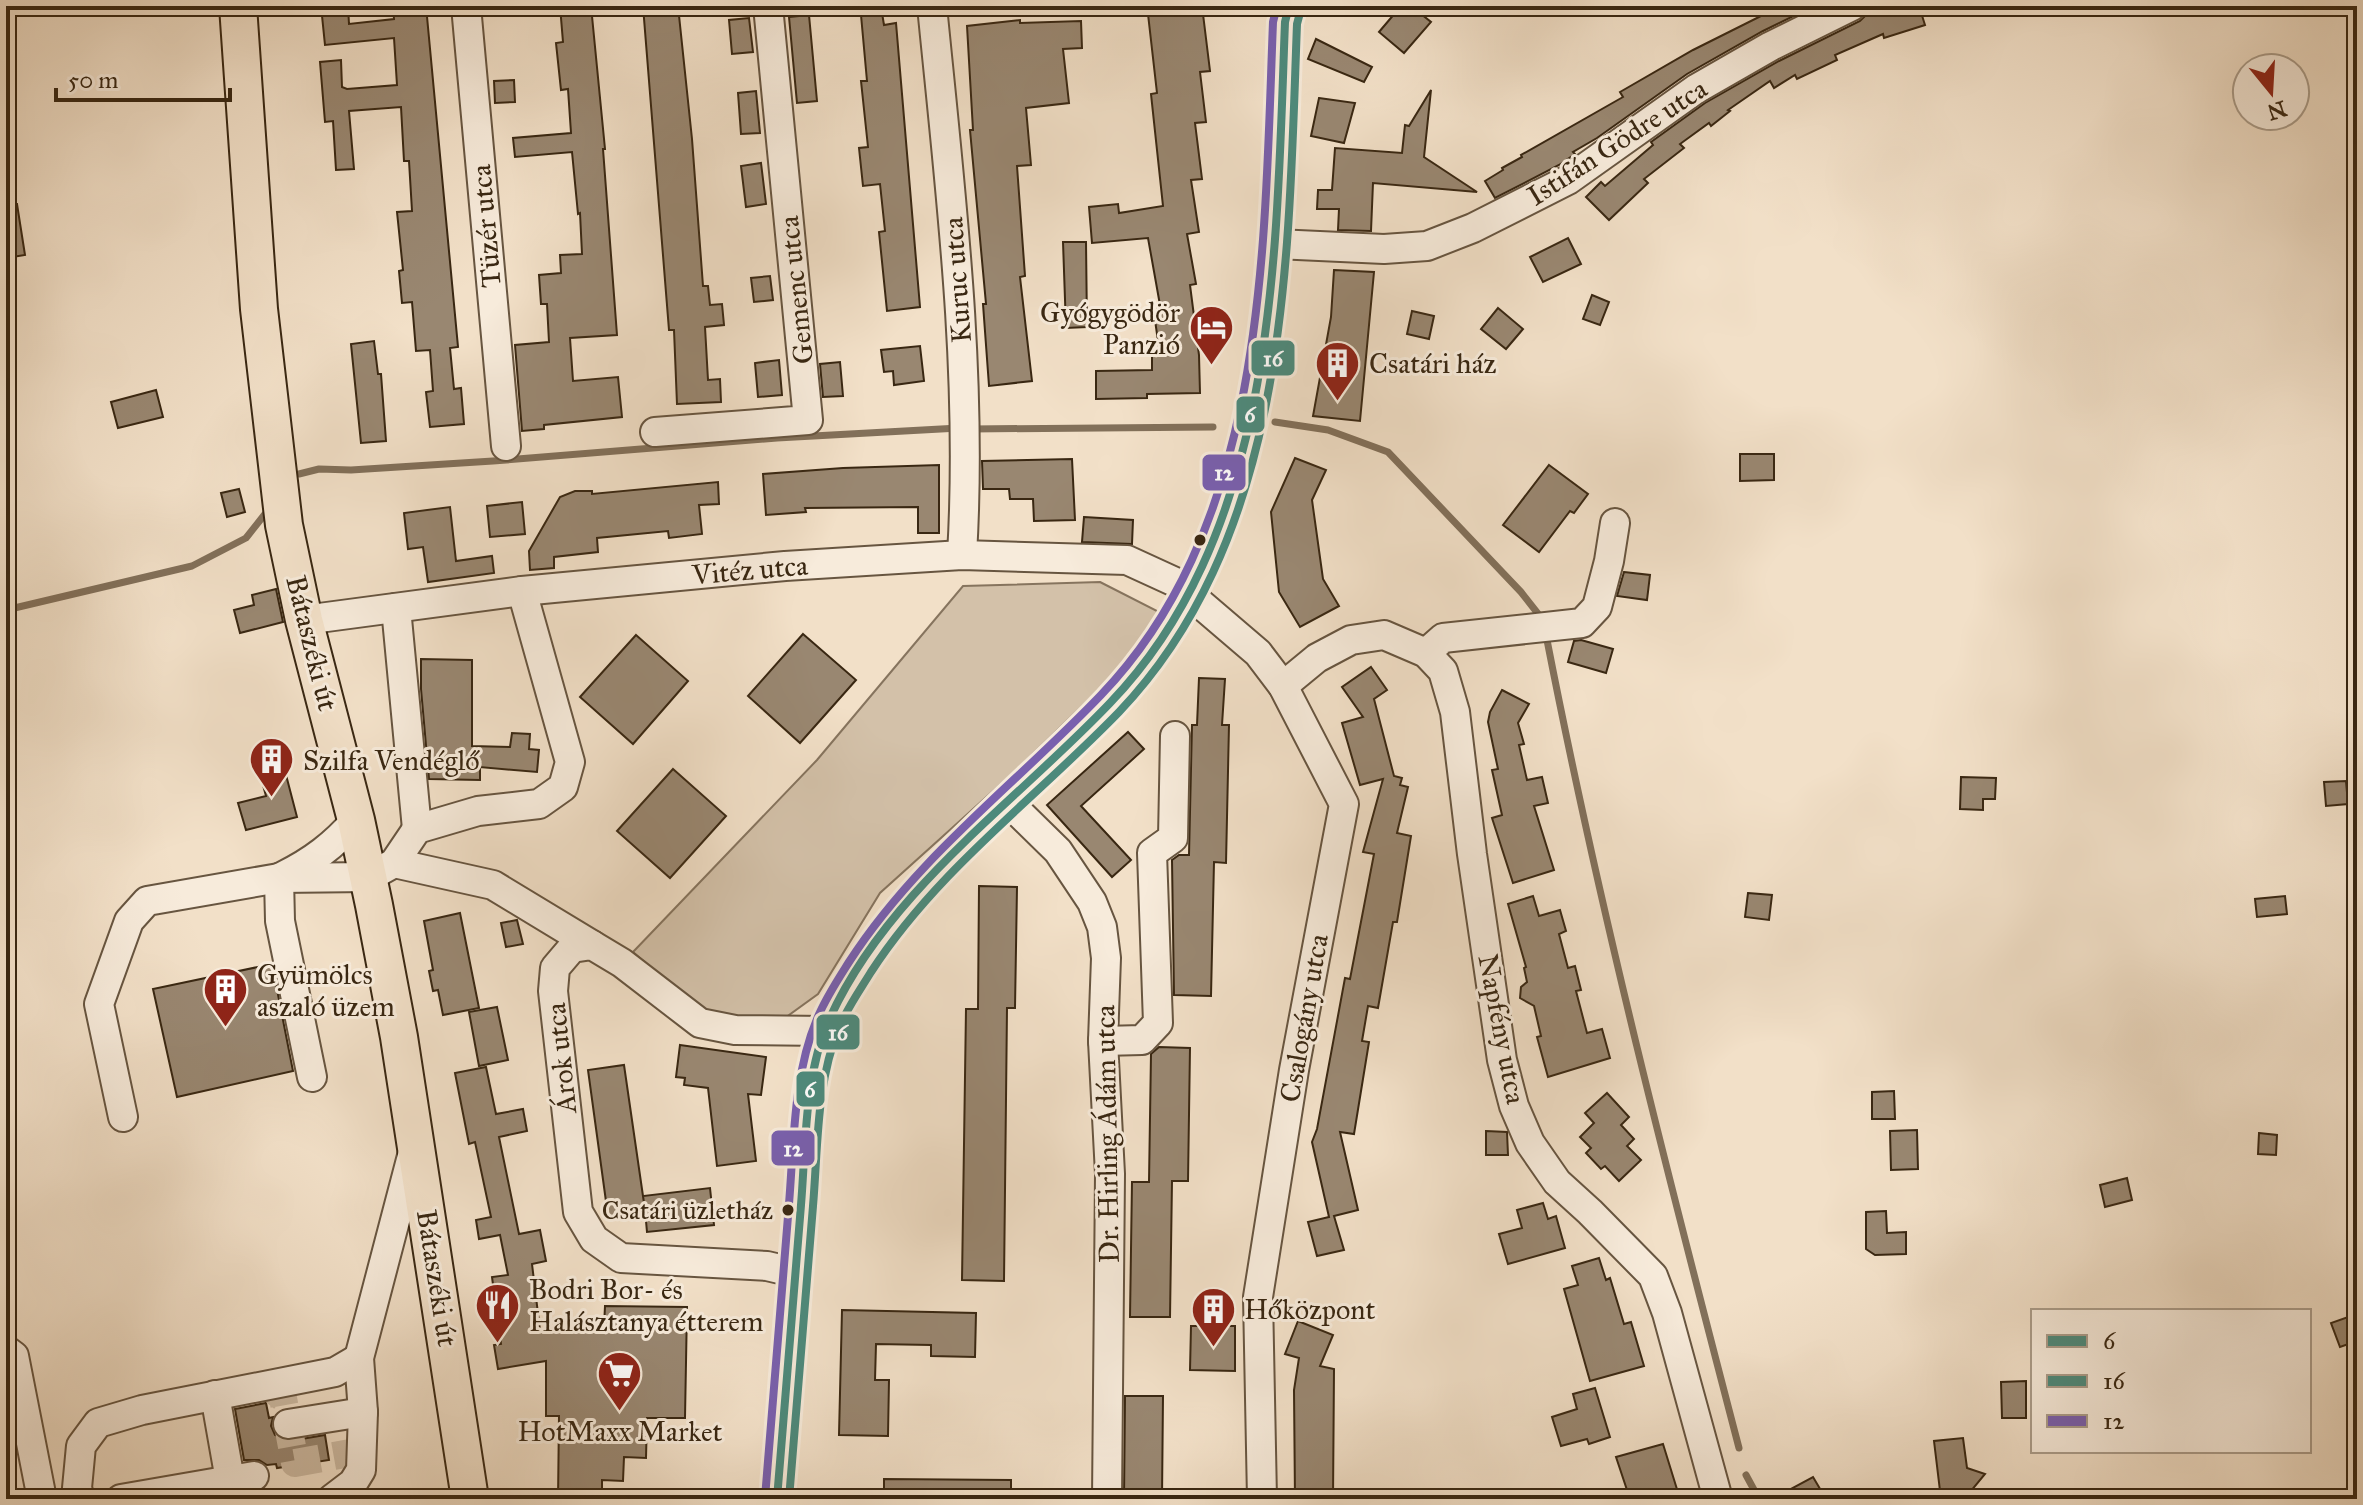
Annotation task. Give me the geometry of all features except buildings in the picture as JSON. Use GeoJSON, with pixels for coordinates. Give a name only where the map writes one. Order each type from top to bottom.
{"type":"FeatureCollection","features":[{"type":"Feature","properties":{"kind":"main road","name":"Bátaszéki út"},"geometry":{"type":"LineString","coordinates":[[238,6],[249,193],[267,397],[284,525],[304,620],[356,820],[382,870],[416,1142],[456,1415]]}},
{"type":"Feature","properties":{"kind":"main road"},"geometry":{"type":"LineString","coordinates":[[444,1499],[456,1415]]}},
{"type":"Feature","properties":{"kind":"main road"},"geometry":{"type":"LineString","coordinates":[[456,1415],[470,1499]]}},
{"type":"Feature","properties":{"kind":"street","name":"Tüzér utca"},"geometry":{"type":"LineString","coordinates":[[466,6],[506,446]]}},
{"type":"Feature","properties":{"kind":"street","name":"Gemenc utca"},"geometry":{"type":"LineString","coordinates":[[655,432],[808,420],[768,6]]}},
{"type":"Feature","properties":{"kind":"street","name":"Kuruc utca"},"geometry":{"type":"LineString","coordinates":[[932,6],[966,409],[962,555]]}},
{"type":"Feature","properties":{"kind":"street"},"geometry":{"type":"LineString","coordinates":[[777,1499],[809,1106],[816,1059],[825,1031],[860,966],[898,912],[948,859],[1113,702],[1157,646],[1203,563],[1243,454],[1266,337],[1276,244],[1285,22],[1289,6]]}},
{"type":"Feature","properties":{"kind":"street","name":"Istifán Gödre utca"},"geometry":{"type":"LineString","coordinates":[[1276,244],[1384,249],[1427,246],[1473,228],[1568,180],[1696,89],[1771,46],[1852,6]]}},
{"type":"Feature","properties":{"kind":"street"},"geometry":{"type":"LineString","coordinates":[[1283,686],[1317,658],[1351,640],[1384,635],[1426,653],[1443,638],[1582,623],[1597,607],[1615,523]]}},
{"type":"Feature","properties":{"kind":"street","name":"Vitéz utca"},"geometry":{"type":"LineString","coordinates":[[304,620],[522,591],[757,568],[962,555],[1127,560],[1162,575],[1189,592]]}},
{"type":"Feature","properties":{"kind":"street"},"geometry":{"type":"LineString","coordinates":[[382,870],[417,829],[478,811],[539,804],[563,787],[570,762],[522,591]]}},
{"type":"Feature","properties":{"kind":"street","name":"Csalogány utca"},"geometry":{"type":"LineString","coordinates":[[1189,592],[1258,653],[1283,686],[1344,804],[1294,1070],[1258,1297],[1262,1499]]}},
{"type":"Feature","properties":{"kind":"street"},"geometry":{"type":"LineString","coordinates":[[396,608],[417,829]]}},
{"type":"Feature","properties":{"kind":"street","name":"Napfény utca"},"geometry":{"type":"LineString","coordinates":[[1426,653],[1443,671],[1455,712],[1502,1060],[1514,1106],[1530,1143],[1557,1182],[1653,1276],[1667,1313],[1718,1499]]}},
{"type":"Feature","properties":{"kind":"street"},"geometry":{"type":"LineString","coordinates":[[1103,1041],[1142,1040],[1158,1023],[1152,853],[1173,838],[1175,736]]}},
{"type":"Feature","properties":{"kind":"street","name":"Dr. Hirling Ádám utca"},"geometry":{"type":"LineString","coordinates":[[1008,802],[1058,851],[1092,902],[1102,927],[1106,958],[1103,1041],[1110,1174],[1107,1499]]}},
{"type":"Feature","properties":{"kind":"street"},"geometry":{"type":"LineString","coordinates":[[279,878],[309,863],[333,845],[356,820]]}},
{"type":"Feature","properties":{"kind":"street"},"geometry":{"type":"LineString","coordinates":[[123,1117],[99,1004],[129,921],[147,901],[279,878],[382,870],[493,885],[622,963],[700,1023],[735,1030],[825,1031]]}},
{"type":"Feature","properties":{"kind":"street"},"geometry":{"type":"LineString","coordinates":[[279,878],[280,921],[312,1077]]}},
{"type":"Feature","properties":{"kind":"street","name":"Árok utca"},"geometry":{"type":"LineString","coordinates":[[592,945],[572,948],[560,959],[555,968],[553,991],[578,1212],[594,1239],[621,1258],[767,1266],[797,1273]]}},
{"type":"Feature","properties":{"kind":"street"},"geometry":{"type":"LineString","coordinates":[[332,1499],[353,1483],[361,1470],[363,1412],[359,1358],[416,1142]]}},
{"type":"Feature","properties":{"kind":"street"},"geometry":{"type":"LineString","coordinates":[[6,1350],[14,1356],[42,1499]]}},
{"type":"Feature","properties":{"kind":"street"},"geometry":{"type":"LineString","coordinates":[[80,1499],[77,1488],[81,1446],[98,1423],[142,1410],[335,1372],[359,1358]]}},
{"type":"Feature","properties":{"kind":"street"},"geometry":{"type":"LineString","coordinates":[[121,1499],[242,1478],[215,1395]]}},
{"type":"Feature","properties":{"kind":"street"},"geometry":{"type":"LineString","coordinates":[[288,1424],[363,1412]]}},
{"type":"Feature","properties":{"kind":"shaded area"},"geometry":{"type":"Polygon","coordinates":[[[1100,582],[1163,614],[1110,679],[1013,773],[880,893],[818,994],[778,1023],[699,1010],[633,952],[817,760],[963,586],[1100,582]]]}},
{"type":"Feature","properties":{"kind":"waterway"},"geometry":{"type":"LineString","coordinates":[[1275,422],[1328,430],[1388,452],[1521,592],[1539,615]]}},
{"type":"Feature","properties":{"kind":"waterway"},"geometry":{"type":"LineString","coordinates":[[971,429],[1213,427]]}},
{"type":"Feature","properties":{"kind":"waterway"},"geometry":{"type":"LineString","coordinates":[[299,474],[319,469],[351,470],[493,461],[777,438],[959,428]]}},
{"type":"Feature","properties":{"kind":"waterway"},"geometry":{"type":"LineString","coordinates":[[6,610],[192,566],[246,538],[265,514]]}},
{"type":"Feature","properties":{"kind":"waterway"},"geometry":{"type":"LineString","coordinates":[[1547,640],[1613,945],[1739,1448]]}},
{"type":"Feature","properties":{"kind":"waterway"},"geometry":{"type":"LineString","coordinates":[[1746,1475],[1759,1499]]}},
{"type":"Feature","properties":{"kind":"tunnel"},"geometry":{"type":"LineString","coordinates":[[267,1385],[283,1398],[295,1463],[362,1451]]}},
{"type":"Feature","properties":{"kind":"transit line","name":"12"},"geometry":{"type":"LineString","coordinates":[[765,1498],[796,1110],[809,1041],[832,990],[876,924],[936,855],[1101,695],[1156,625],[1197,548],[1226,465],[1246,378],[1259,288],[1273,22],[1277,6]]}},
{"type":"Feature","properties":{"kind":"transit line","name":"6"},"geometry":{"type":"LineString","coordinates":[[777,1499],[810,1087],[821,1042],[854,973],[884,930],[918,889],[1110,703],[1166,633],[1207,555],[1237,471],[1258,382],[1278,200],[1285,22],[1289,6]]}},
{"type":"Feature","properties":{"kind":"transit line","name":"16"},"geometry":{"type":"LineString","coordinates":[[789,1499],[819,1116],[831,1049],[850,1006],[897,935],[957,868],[1119,712],[1176,640],[1218,561],[1249,476],[1269,388],[1282,296],[1290,204],[1297,24],[1301,9]]}},
{"type":"Feature","properties":{"kind":"place","name":"Gyógygödör Panzió"},"geometry":{"type":"Point","coordinates":[1211,367]}},
{"type":"Feature","properties":{"kind":"place","name":"Csatári ház"},"geometry":{"type":"Point","coordinates":[1338,402]}},
{"type":"Feature","properties":{"kind":"place","name":"Szilfa Vendéglő"},"geometry":{"type":"Point","coordinates":[272,799]}},
{"type":"Feature","properties":{"kind":"place","name":"Gyümölcs aszaló üzem"},"geometry":{"type":"Point","coordinates":[226,1029]}},
{"type":"Feature","properties":{"kind":"place","name":"Csatári üzletház"},"geometry":{"type":"Point","coordinates":[788,1210]}},
{"type":"Feature","properties":{"kind":"place","name":"Bodri Bor- és Halásztanya étterem"},"geometry":{"type":"Point","coordinates":[498,1344]}},
{"type":"Feature","properties":{"kind":"place","name":"Hőközpont"},"geometry":{"type":"Point","coordinates":[1213,1348]}},
{"type":"Feature","properties":{"kind":"place","name":"HotMaxx Market"},"geometry":{"type":"Point","coordinates":[620,1413]}}]}
